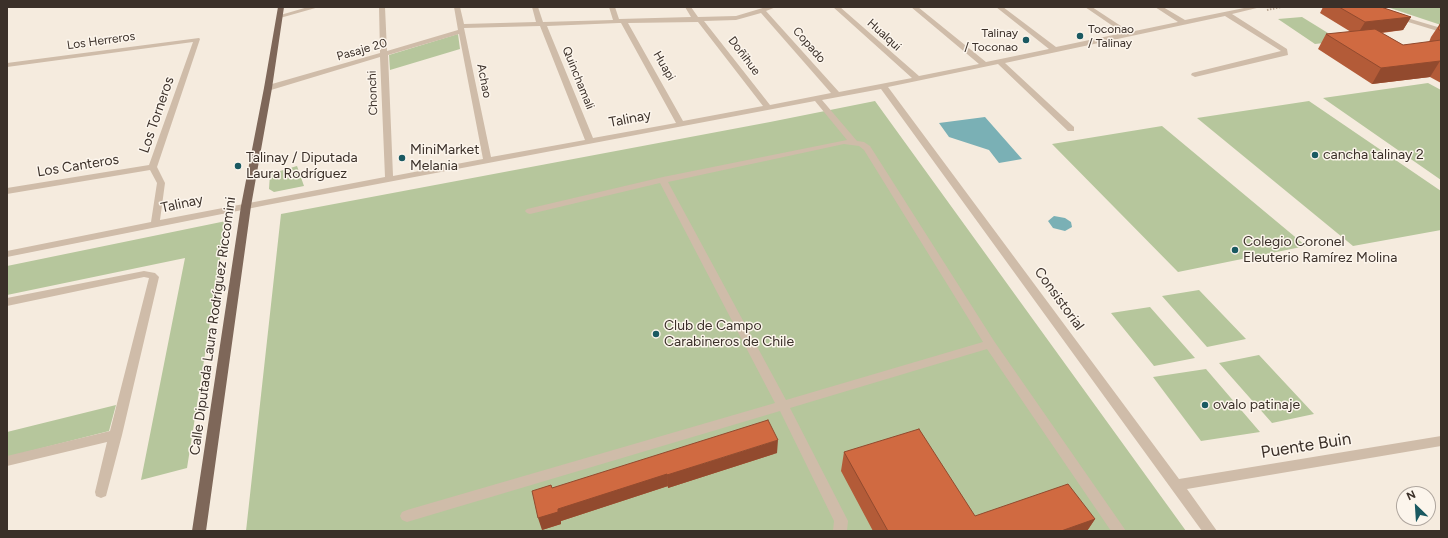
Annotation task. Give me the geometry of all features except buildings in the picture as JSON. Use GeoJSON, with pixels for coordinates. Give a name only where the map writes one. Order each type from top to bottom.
{"type":"FeatureCollection","features":[{"type":"Feature","properties":{"kind":"main road","name":"Calle Diputada Laura Rodríguez Riccomini"},"geometry":{"type":"LineString","coordinates":[[199,531],[246,206],[268,88],[281,7]]}},
{"type":"Feature","properties":{"kind":"street"},"geometry":{"type":"LineString","coordinates":[[280,16],[316,7]]}},
{"type":"Feature","properties":{"kind":"street","name":"Chonchi"},"geometry":{"type":"LineString","coordinates":[[382,7],[389,179]]}},
{"type":"Feature","properties":{"kind":"street","name":"Achao"},"geometry":{"type":"LineString","coordinates":[[457,7],[487,160]]}},
{"type":"Feature","properties":{"kind":"street","name":"Quinchamali"},"geometry":{"type":"LineString","coordinates":[[534,7],[590,141]]}},
{"type":"Feature","properties":{"kind":"street","name":"Huapi"},"geometry":{"type":"LineString","coordinates":[[612,7],[682,124]]}},
{"type":"Feature","properties":{"kind":"street","name":"Doñihue"},"geometry":{"type":"LineString","coordinates":[[688,7],[768,108]]}},
{"type":"Feature","properties":{"kind":"street","name":"Pasaje 20"},"geometry":{"type":"LineString","coordinates":[[268,88],[384,55],[461,29],[541,24],[736,18],[774,7]]}},
{"type":"Feature","properties":{"kind":"street","name":"Hualqui"},"geometry":{"type":"LineString","coordinates":[[836,7],[918,79]]}},
{"type":"Feature","properties":{"kind":"street"},"geometry":{"type":"LineString","coordinates":[[914,7],[985,65]]}},
{"type":"Feature","properties":{"kind":"street"},"geometry":{"type":"LineString","coordinates":[[999,7],[1056,50]]}},
{"type":"Feature","properties":{"kind":"street"},"geometry":{"type":"LineString","coordinates":[[1088,7],[1129,34]]}},
{"type":"Feature","properties":{"kind":"street"},"geometry":{"type":"LineString","coordinates":[[1158,7],[1184,23]]}},
{"type":"Feature","properties":{"kind":"street","name":"Talinay"},"geometry":{"type":"LineString","coordinates":[[7,254],[246,206],[883,86],[1227,14],[1237,9],[1258,7]]}},
{"type":"Feature","properties":{"kind":"street","name":"Copado"},"geometry":{"type":"LineString","coordinates":[[763,9],[837,95]]}},
{"type":"Feature","properties":{"kind":"street"},"geometry":{"type":"LineString","coordinates":[[1195,74],[1285,53],[1285,50],[1278,45],[1227,14]]}},
{"type":"Feature","properties":{"kind":"street"},"geometry":{"type":"LineString","coordinates":[[1388,14],[1441,30]]}},
{"type":"Feature","properties":{"kind":"street","name":"Los Herreros"},"geometry":{"type":"LineString","coordinates":[[7,65],[197,39]]}},
{"type":"Feature","properties":{"kind":"street","name":"Los Torneros"},"geometry":{"type":"LineString","coordinates":[[155,224],[161,183],[153,167],[197,39]]}},
{"type":"Feature","properties":{"kind":"street"},"geometry":{"type":"LineString","coordinates":[[1000,62],[1071,129]]}},
{"type":"Feature","properties":{"kind":"street","name":"Consistorial"},"geometry":{"type":"LineString","coordinates":[[883,86],[1210,531]]}},
{"type":"Feature","properties":{"kind":"street"},"geometry":{"type":"LineString","coordinates":[[817,99],[854,142]]}},
{"type":"Feature","properties":{"kind":"street"},"geometry":{"type":"LineString","coordinates":[[530,211],[663,180],[829,145],[844,142],[862,144],[867,148],[990,344],[1119,531]]}},
{"type":"Feature","properties":{"kind":"street","name":"Los Canteros"},"geometry":{"type":"LineString","coordinates":[[7,190],[153,167]]}},
{"type":"Feature","properties":{"kind":"street"},"geometry":{"type":"LineString","coordinates":[[663,180],[783,406],[841,521],[840,531]]}},
{"type":"Feature","properties":{"kind":"street"},"geometry":{"type":"LineString","coordinates":[[7,302],[144,274],[152,275],[154,280],[101,492]]}},
{"type":"Feature","properties":{"kind":"street"},"geometry":{"type":"LineString","coordinates":[[407,516],[990,344]]}},
{"type":"Feature","properties":{"kind":"street"},"geometry":{"type":"LineString","coordinates":[[7,461],[116,435]]}},
{"type":"Feature","properties":{"kind":"street","name":"Puente Buin"},"geometry":{"type":"LineString","coordinates":[[1177,485],[1441,441]]}},
{"type":"Feature","properties":{"kind":"green space"},"geometry":{"type":"Polygon","coordinates":[[[1387,7],[1441,7],[1441,25],[1387,7]]]}},
{"type":"Feature","properties":{"kind":"green space"},"geometry":{"type":"Polygon","coordinates":[[[1302,17],[1341,41],[1315,44],[1278,19],[1302,17]]]}},
{"type":"Feature","properties":{"kind":"green space"},"geometry":{"type":"Polygon","coordinates":[[[458,34],[460,49],[390,70],[389,55],[458,34]]]}},
{"type":"Feature","properties":{"kind":"green space"},"geometry":{"type":"Polygon","coordinates":[[[1428,83],[1441,90],[1441,180],[1323,98],[1428,83]]]}},
{"type":"Feature","properties":{"kind":"green space","name":"Club de Campo Carabineros de Chile"},"geometry":{"type":"Polygon","coordinates":[[[875,101],[1186,531],[246,531],[281,214],[875,101]]]}},
{"type":"Feature","properties":{"kind":"green space","name":"cancha talinay 2"},"geometry":{"type":"Polygon","coordinates":[[[1309,101],[1441,191],[1441,230],[1353,246],[1197,118],[1309,101]]]}},
{"type":"Feature","properties":{"kind":"green space"},"geometry":{"type":"Polygon","coordinates":[[[1162,126],[1306,246],[1178,272],[1052,144],[1162,126]]]}},
{"type":"Feature","properties":{"kind":"green space"},"geometry":{"type":"Polygon","coordinates":[[[297,166],[304,186],[274,192],[269,189],[270,174],[297,166]]]}},
{"type":"Feature","properties":{"kind":"green space"},"geometry":{"type":"Polygon","coordinates":[[[226,221],[187,468],[141,480],[185,258],[7,295],[7,266],[226,221]]]}},
{"type":"Feature","properties":{"kind":"green space"},"geometry":{"type":"Polygon","coordinates":[[[1199,290],[1246,339],[1207,347],[1162,296],[1199,290]]]}},
{"type":"Feature","properties":{"kind":"green space"},"geometry":{"type":"Polygon","coordinates":[[[1150,307],[1195,358],[1154,366],[1111,313],[1150,307]]]}},
{"type":"Feature","properties":{"kind":"green space"},"geometry":{"type":"Polygon","coordinates":[[[1259,355],[1314,414],[1272,423],[1219,363],[1259,355]]]}},
{"type":"Feature","properties":{"kind":"green space","name":"ovalo patinaje"},"geometry":{"type":"Polygon","coordinates":[[[1206,369],[1260,432],[1201,441],[1153,377],[1206,369]]]}},
{"type":"Feature","properties":{"kind":"green space"},"geometry":{"type":"Polygon","coordinates":[[[116,405],[109,431],[7,457],[7,432],[116,405]]]}},
{"type":"Feature","properties":{"kind":"water"},"geometry":{"type":"Polygon","coordinates":[[[985,117],[1022,159],[999,163],[989,150],[949,137],[939,123],[985,117]]]}},
{"type":"Feature","properties":{"kind":"water"},"geometry":{"type":"Polygon","coordinates":[[[1054,216],[1065,218],[1071,222],[1072,227],[1065,231],[1053,228],[1048,221],[1054,216]]]}},
{"type":"Feature","properties":{"kind":"place","name":"Toconao / Talinay"},"geometry":{"type":"Point","coordinates":[1080,36]}},
{"type":"Feature","properties":{"kind":"place","name":"Talinay / Toconao"},"geometry":{"type":"Point","coordinates":[1026,40]}},
{"type":"Feature","properties":{"kind":"place","name":"cancha talinay 2"},"geometry":{"type":"Point","coordinates":[1315,155]}},
{"type":"Feature","properties":{"kind":"place","name":"MiniMarket Melania"},"geometry":{"type":"Point","coordinates":[402,158]}},
{"type":"Feature","properties":{"kind":"place","name":"Talinay / Diputada Laura Rodríguez"},"geometry":{"type":"Point","coordinates":[238,166]}},
{"type":"Feature","properties":{"kind":"place","name":"Colegio Coronel Eleuterio Ramírez Molina"},"geometry":{"type":"Point","coordinates":[1235,250]}},
{"type":"Feature","properties":{"kind":"place","name":"Club de Campo Carabineros de Chile"},"geometry":{"type":"Point","coordinates":[656,334]}},
{"type":"Feature","properties":{"kind":"place","name":"ovalo patinaje"},"geometry":{"type":"Point","coordinates":[1205,405]}}]}
